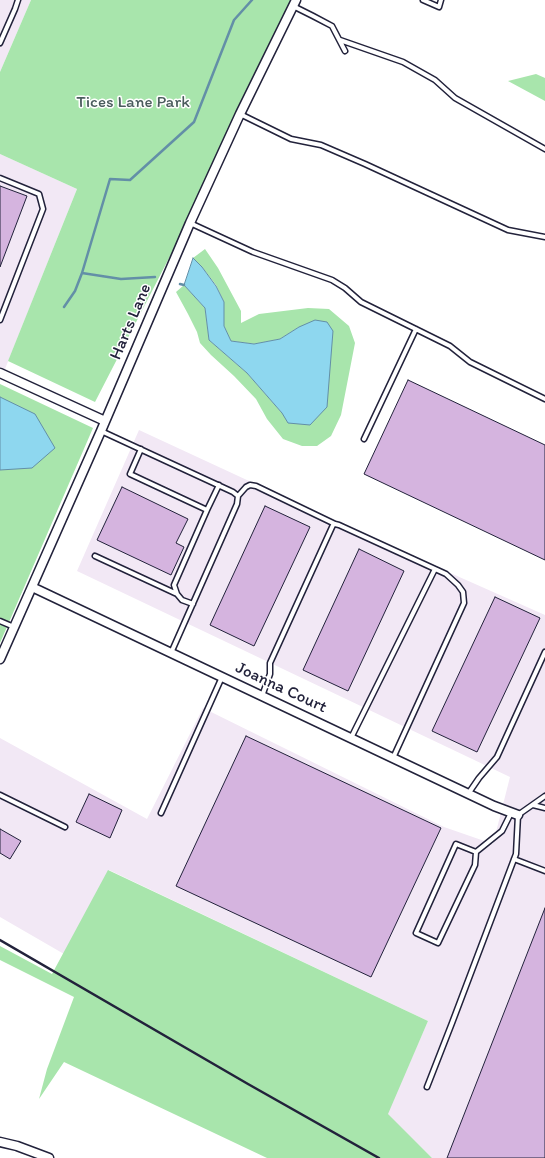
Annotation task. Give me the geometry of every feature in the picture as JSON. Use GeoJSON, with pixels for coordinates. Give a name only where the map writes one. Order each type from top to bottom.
{"type":"FeatureCollection","features":[{"type":"Feature","properties":{"kind":"street","name":"Harts Lane"},"geometry":{"type":"LineString","coordinates":[[0,659],[101,431],[190,223],[240,114],[294,3]]}},
{"type":"Feature","properties":{"kind":"street"},"geometry":{"type":"LineString","coordinates":[[0,373],[105,421]]}},
{"type":"Feature","properties":{"kind":"street","name":"Joanna Court"},"geometry":{"type":"LineString","coordinates":[[32,587],[468,794],[515,814]]}},
{"type":"Feature","properties":{"kind":"street"},"geometry":{"type":"LineString","coordinates":[[0,1142],[17,1146],[50,1158]]}},
{"type":"Feature","properties":{"kind":"lane"},"geometry":{"type":"LineString","coordinates":[[0,43],[2,35],[18,0]]}},
{"type":"Feature","properties":{"kind":"lane"},"geometry":{"type":"LineString","coordinates":[[423,0],[439,7],[441,0]]}},
{"type":"Feature","properties":{"kind":"lane"},"geometry":{"type":"LineString","coordinates":[[294,3],[332,26],[345,51]]}},
{"type":"Feature","properties":{"kind":"lane"},"geometry":{"type":"LineString","coordinates":[[340,40],[403,62],[435,80],[455,98],[545,149]]}},
{"type":"Feature","properties":{"kind":"lane"},"geometry":{"type":"LineString","coordinates":[[240,114],[291,139],[321,144],[508,230],[545,237]]}},
{"type":"Feature","properties":{"kind":"lane"},"geometry":{"type":"LineString","coordinates":[[0,178],[40,194],[43,209],[0,320]]}},
{"type":"Feature","properties":{"kind":"lane"},"geometry":{"type":"LineString","coordinates":[[190,223],[253,252],[332,280],[346,288],[361,302],[450,346],[470,362],[545,399]]}},
{"type":"Feature","properties":{"kind":"lane"},"geometry":{"type":"LineString","coordinates":[[364,439],[416,329]]}},
{"type":"Feature","properties":{"kind":"lane"},"geometry":{"type":"LineString","coordinates":[[101,431],[219,485],[238,496]]}},
{"type":"Feature","properties":{"kind":"lane"},"geometry":{"type":"LineString","coordinates":[[141,450],[130,474],[207,510]]}},
{"type":"Feature","properties":{"kind":"lane"},"geometry":{"type":"LineString","coordinates":[[193,604],[182,600],[177,594],[174,585],[219,485]]}},
{"type":"Feature","properties":{"kind":"lane"},"geometry":{"type":"LineString","coordinates":[[171,653],[237,504],[238,496],[250,485],[256,486],[335,524],[435,569],[449,576],[458,585],[463,592],[464,603],[393,758]]}},
{"type":"Feature","properties":{"kind":"lane"},"geometry":{"type":"LineString","coordinates":[[262,696],[270,674],[270,663],[332,527],[335,524]]}},
{"type":"Feature","properties":{"kind":"lane"},"geometry":{"type":"LineString","coordinates":[[95,556],[177,594]]}},
{"type":"Feature","properties":{"kind":"lane"},"geometry":{"type":"LineString","coordinates":[[351,738],[435,569]]}},
{"type":"Feature","properties":{"kind":"lane"},"geometry":{"type":"LineString","coordinates":[[0,621],[14,627]]}},
{"type":"Feature","properties":{"kind":"lane"},"geometry":{"type":"LineString","coordinates":[[468,794],[479,778],[497,757],[545,652]]}},
{"type":"Feature","properties":{"kind":"lane"},"geometry":{"type":"LineString","coordinates":[[161,813],[222,677]]}},
{"type":"Feature","properties":{"kind":"lane"},"geometry":{"type":"LineString","coordinates":[[0,794],[65,827]]}},
{"type":"Feature","properties":{"kind":"lane"},"geometry":{"type":"LineString","coordinates":[[476,852],[456,844],[416,933],[438,943],[475,865],[476,852],[502,831],[515,814],[533,805],[545,796]]}},
{"type":"Feature","properties":{"kind":"lane"},"geometry":{"type":"LineString","coordinates":[[533,805],[545,808]]}},
{"type":"Feature","properties":{"kind":"lane"},"geometry":{"type":"LineString","coordinates":[[427,1087],[516,854],[515,814]]}},
{"type":"Feature","properties":{"kind":"lane"},"geometry":{"type":"LineString","coordinates":[[514,859],[545,871]]}},
{"type":"Feature","properties":{"kind":"shaded area"},"geometry":{"type":"Polygon","coordinates":[[[0,0],[31,0],[0,72],[0,0]]]}},
{"type":"Feature","properties":{"kind":"shaded area"},"geometry":{"type":"Polygon","coordinates":[[[0,154],[77,189],[1,379],[0,379],[0,154]]]}},
{"type":"Feature","properties":{"kind":"shaded area"},"geometry":{"type":"Polygon","coordinates":[[[139,430],[385,544],[545,615],[545,1158],[432,1158],[387,1114],[428,1021],[109,870],[64,954],[0,917],[0,738],[147,819],[203,708],[444,827],[493,844],[510,777],[77,571],[139,430]]]}},
{"type":"Feature","properties":{"kind":"green space","name":"Tices Lane Park"},"geometry":{"type":"Polygon","coordinates":[[[31,0],[299,0],[277,48],[95,402],[8,361],[77,189],[0,154],[0,72],[31,0]]]}},
{"type":"Feature","properties":{"kind":"green space"},"geometry":{"type":"Polygon","coordinates":[[[536,74],[545,78],[545,101],[508,81],[536,74]]]}},
{"type":"Feature","properties":{"kind":"green space"},"geometry":{"type":"Polygon","coordinates":[[[205,249],[218,268],[241,311],[241,323],[259,314],[308,308],[329,309],[349,326],[355,343],[341,415],[331,436],[317,446],[302,446],[283,439],[267,419],[256,399],[200,343],[197,332],[176,292],[184,285],[205,308],[209,340],[247,373],[282,413],[299,327],[280,339],[254,344],[231,341],[224,326],[224,302],[216,285],[193,258],[205,249]]]}},
{"type":"Feature","properties":{"kind":"green space"},"geometry":{"type":"Polygon","coordinates":[[[0,384],[93,428],[0,643],[0,384]]]}},
{"type":"Feature","properties":{"kind":"green space"},"geometry":{"type":"Polygon","coordinates":[[[108,870],[428,1021],[388,1114],[432,1158],[267,1158],[64,1062],[39,1099],[47,1069],[74,997],[0,960],[0,946],[52,974],[108,870]]]}},
{"type":"Feature","properties":{"kind":"water"},"geometry":{"type":"Polygon","coordinates":[[[193,258],[202,267],[216,286],[224,302],[224,326],[231,341],[254,344],[280,339],[299,327],[315,320],[327,322],[333,331],[327,407],[310,425],[288,423],[282,413],[247,373],[209,340],[205,308],[184,285],[193,258]]]}},
{"type":"Feature","properties":{"kind":"water"},"geometry":{"type":"Polygon","coordinates":[[[0,397],[35,414],[55,448],[32,468],[0,470],[0,397]]]}},
{"type":"Feature","properties":{"kind":"building"},"geometry":{"type":"Polygon","coordinates":[[[0,186],[27,196],[0,267],[0,186]]]}},
{"type":"Feature","properties":{"kind":"building"},"geometry":{"type":"Polygon","coordinates":[[[408,380],[545,445],[545,560],[364,474],[408,380]]]}},
{"type":"Feature","properties":{"kind":"building"},"geometry":{"type":"Polygon","coordinates":[[[122,487],[188,519],[176,543],[184,547],[171,575],[97,540],[122,487]]]}},
{"type":"Feature","properties":{"kind":"building"},"geometry":{"type":"Polygon","coordinates":[[[265,506],[310,527],[254,646],[210,625],[265,506]]]}},
{"type":"Feature","properties":{"kind":"building"},"geometry":{"type":"Polygon","coordinates":[[[359,549],[404,571],[348,691],[303,670],[359,549]]]}},
{"type":"Feature","properties":{"kind":"building"},"geometry":{"type":"Polygon","coordinates":[[[495,597],[540,618],[477,752],[432,731],[495,597]]]}},
{"type":"Feature","properties":{"kind":"building"},"geometry":{"type":"Polygon","coordinates":[[[246,736],[441,828],[371,977],[176,886],[246,736]]]}},
{"type":"Feature","properties":{"kind":"building"},"geometry":{"type":"Polygon","coordinates":[[[89,794],[122,810],[110,838],[76,822],[89,794]]]}},
{"type":"Feature","properties":{"kind":"building"},"geometry":{"type":"Polygon","coordinates":[[[0,829],[21,841],[10,859],[0,853],[0,829]]]}},
{"type":"Feature","properties":{"kind":"building"},"geometry":{"type":"Polygon","coordinates":[[[545,908],[545,1158],[447,1158],[545,908]]]}},
{"type":"Feature","properties":{"kind":"waterway"},"geometry":{"type":"LineString","coordinates":[[155,277],[121,279],[82,273],[110,179],[130,180],[194,122],[234,20],[252,0]]}},
{"type":"Feature","properties":{"kind":"waterway"},"geometry":{"type":"LineString","coordinates":[[64,307],[75,291],[82,273]]}},
{"type":"Feature","properties":{"kind":"waterway"},"geometry":{"type":"LineString","coordinates":[[180,284],[184,285]]}},
{"type":"Feature","properties":{"kind":"railway"},"geometry":{"type":"LineString","coordinates":[[0,940],[379,1158]]}}]}
